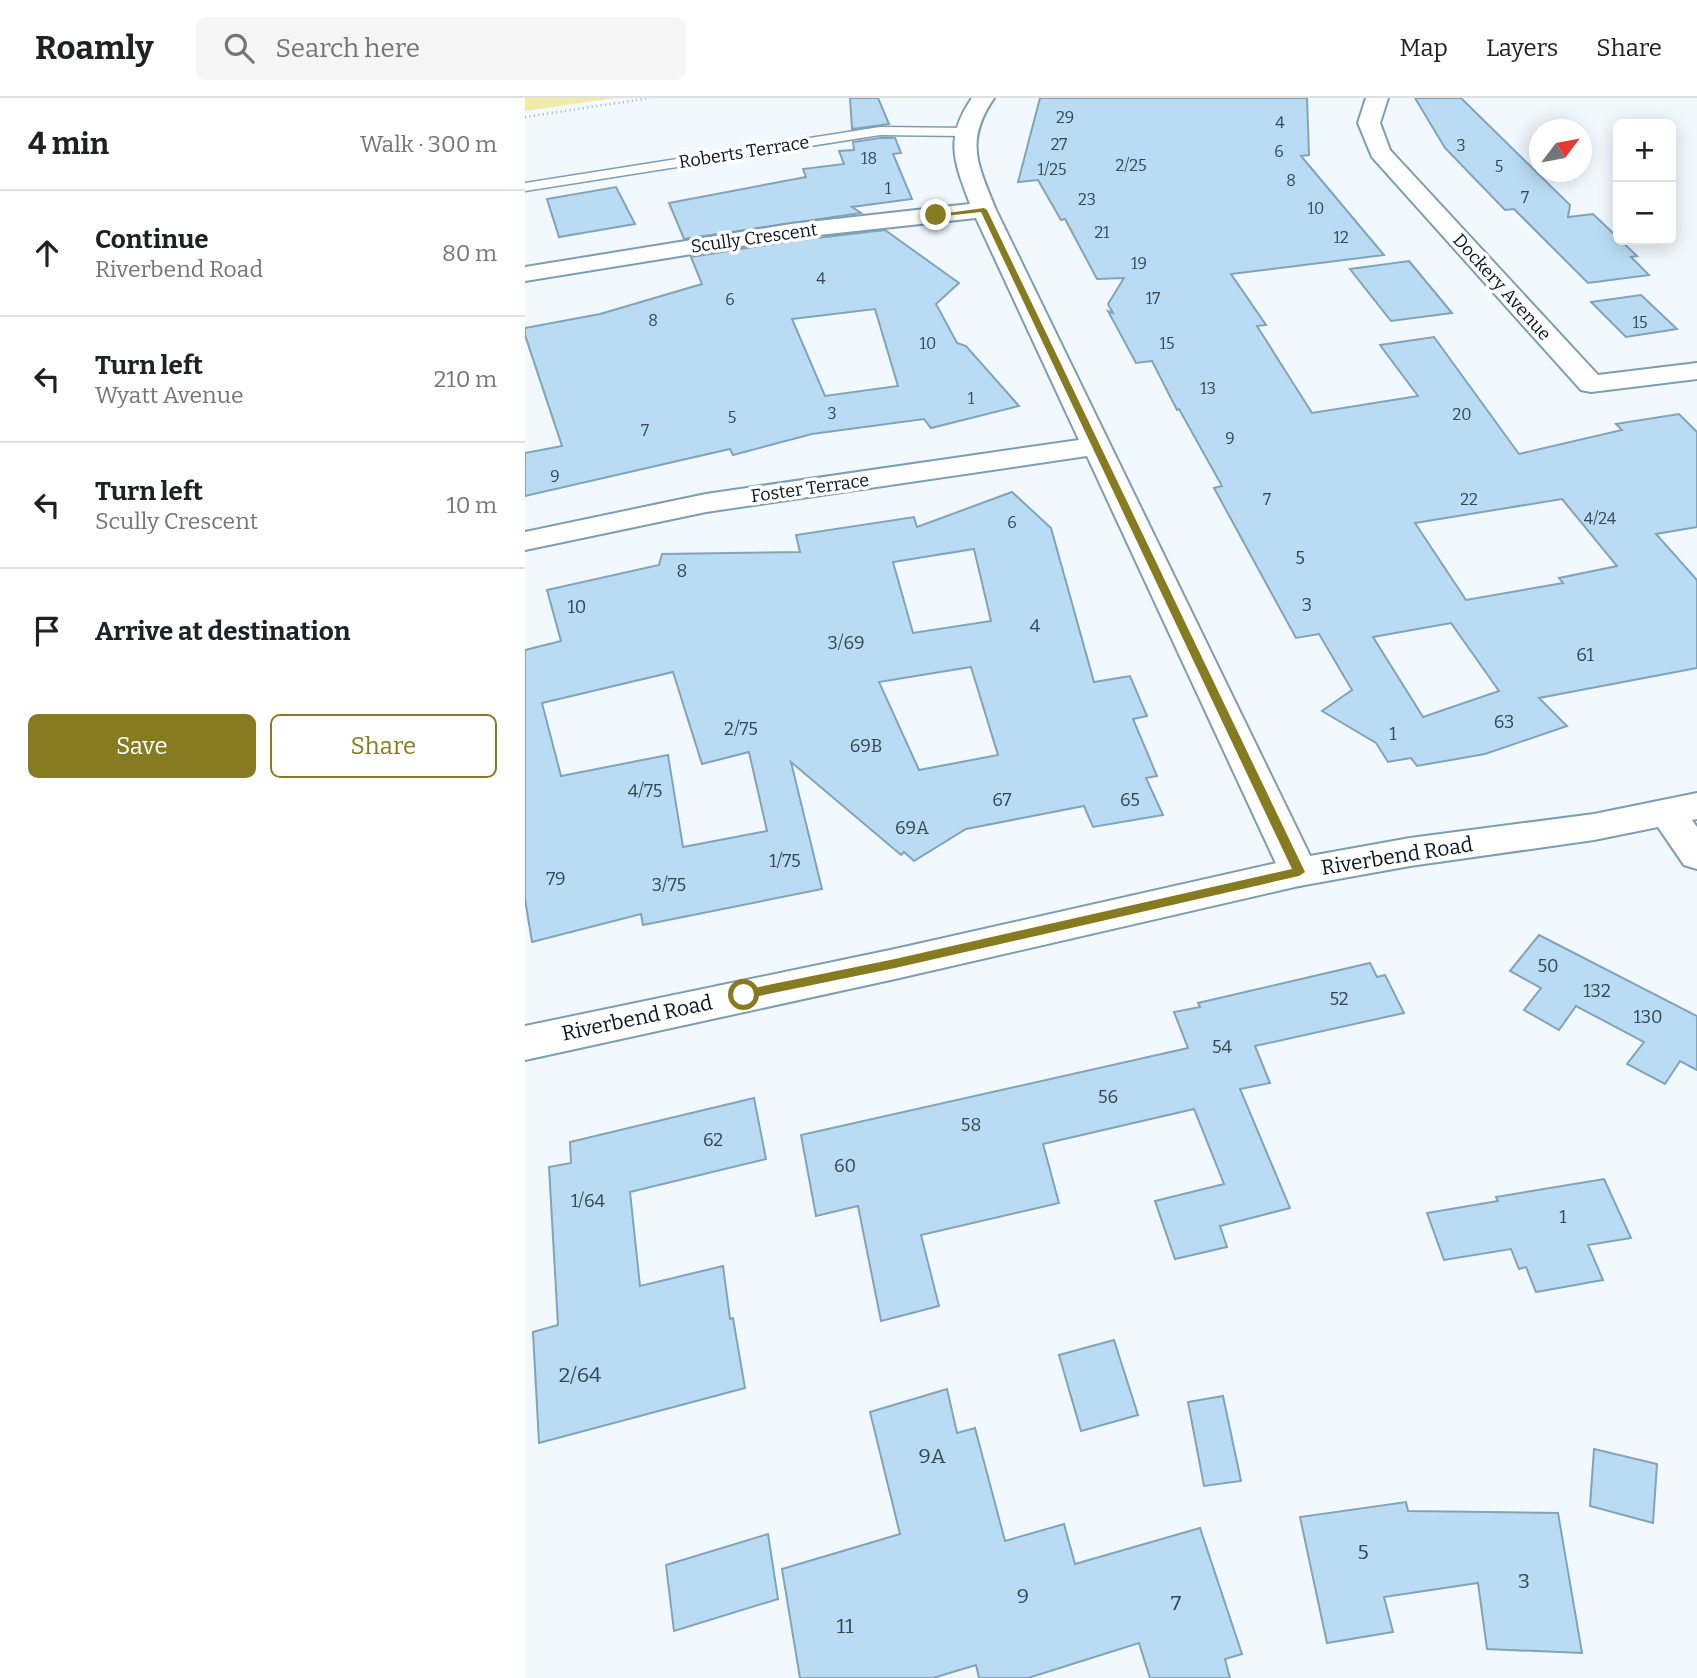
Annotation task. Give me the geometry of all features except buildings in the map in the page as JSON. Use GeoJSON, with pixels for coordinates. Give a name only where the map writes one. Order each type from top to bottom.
{"type":"FeatureCollection","features":[{"type":"Feature","properties":{"kind":"street"},"geometry":{"type":"LineString","coordinates":[[983,98],[962,138],[965,158],[984,210],[1299,872]]}},
{"type":"Feature","properties":{"kind":"street","name":"Dockery Avenue"},"geometry":{"type":"LineString","coordinates":[[1377,98],[1370,123],[1380,152],[1591,384],[1697,371]]}},
{"type":"Feature","properties":{"kind":"street","name":"Scully Crescent"},"geometry":{"type":"LineString","coordinates":[[525,274],[791,231],[984,210]]}},
{"type":"Feature","properties":{"kind":"street","name":"Foster Terrace"},"geometry":{"type":"LineString","coordinates":[[525,541],[706,503],[1098,446]]}},
{"type":"Feature","properties":{"kind":"street"},"geometry":{"type":"LineString","coordinates":[[1682,809],[1697,855]]}},
{"type":"Feature","properties":{"kind":"street","name":"Riverbend Road"},"geometry":{"type":"LineString","coordinates":[[525,1042],[895,964],[1299,872],[1410,852],[1594,827],[1682,809]]}},
{"type":"Feature","properties":{"kind":"lane","name":"Roberts Terrace"},"geometry":{"type":"LineString","coordinates":[[525,187],[862,133],[907,130],[965,132]]}},
{"type":"Feature","properties":{"kind":"path"},"geometry":{"type":"LineString","coordinates":[[525,117],[650,98]]}},
{"type":"Feature","properties":{"kind":"shaded area"},"geometry":{"type":"Polygon","coordinates":[[[525,98],[615,98],[525,111],[525,98]]]}},
{"type":"Feature","properties":{"kind":"route"},"geometry":{"type":"LineString","coordinates":[[744,995],[895,964],[1299,872],[984,210],[936,215]]}}]}
